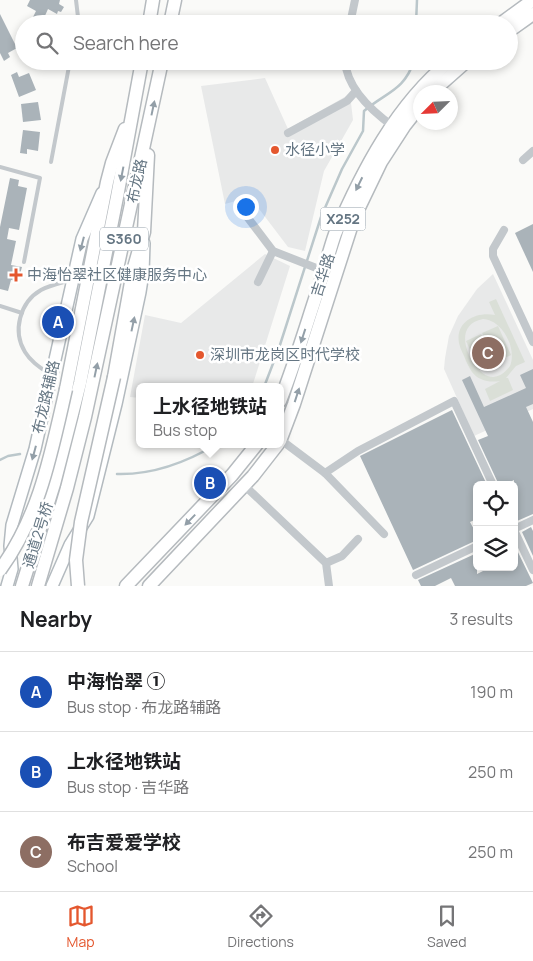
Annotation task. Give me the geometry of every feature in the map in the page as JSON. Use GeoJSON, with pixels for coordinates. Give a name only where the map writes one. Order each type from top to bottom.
{"type":"FeatureCollection","features":[{"type":"Feature","properties":{"kind":"main road"},"geometry":{"type":"LineString","coordinates":[[150,15],[153,0]]}},
{"type":"Feature","properties":{"kind":"main road"},"geometry":{"type":"LineString","coordinates":[[172,15],[175,0]]}},
{"type":"Feature","properties":{"kind":"main road"},"geometry":{"type":"LineString","coordinates":[[512,15],[533,0]]}},
{"type":"Feature","properties":{"kind":"main road"},"geometry":{"type":"LineString","coordinates":[[518,25],[533,14]]}},
{"type":"Feature","properties":{"kind":"main road","name":"布龙路"},"geometry":{"type":"LineString","coordinates":[[54,484],[72,414],[101,279],[140,70]]}},
{"type":"Feature","properties":{"kind":"main road","name":"布龙路"},"geometry":{"type":"LineString","coordinates":[[67,488],[85,417],[160,70]]}},
{"type":"Feature","properties":{"kind":"main road","name":"吉华路"},"geometry":{"type":"LineString","coordinates":[[284,429],[354,218],[409,101],[439,70]]}},
{"type":"Feature","properties":{"kind":"main road"},"geometry":{"type":"LineString","coordinates":[[440,85],[457,70]]}},
{"type":"Feature","properties":{"kind":"main road"},"geometry":{"type":"LineString","coordinates":[[0,570],[22,537],[33,514],[45,476],[66,389],[107,182],[117,149],[134,109]]}},
{"type":"Feature","properties":{"kind":"main road","name":"吉华路"},"geometry":{"type":"LineString","coordinates":[[284,389],[335,235],[360,181],[396,129],[413,113]]}},
{"type":"Feature","properties":{"kind":"main road"},"geometry":{"type":"LineString","coordinates":[[52,586],[70,546],[88,516],[100,473],[140,292],[143,273],[149,127]]}},
{"type":"Feature","properties":{"kind":"main road","name":"布龙路辅路"},"geometry":{"type":"LineString","coordinates":[[7,586],[12,569],[10,546],[12,525],[35,450],[84,233],[107,182]]}},
{"type":"Feature","properties":{"kind":"main road"},"geometry":{"type":"LineString","coordinates":[[78,586],[76,560],[80,529],[114,376],[133,271],[144,232]]}},
{"type":"Feature","properties":{"kind":"main road"},"geometry":{"type":"LineString","coordinates":[[126,586],[232,475],[254,448]]}},
{"type":"Feature","properties":{"kind":"main road"},"geometry":{"type":"LineString","coordinates":[[149,586],[263,465],[275,448]]}},
{"type":"Feature","properties":{"kind":"main road","name":"通道2号桥"},"geometry":{"type":"LineString","coordinates":[[22,586],[54,484]]}},
{"type":"Feature","properties":{"kind":"main road","name":"通道2号桥"},"geometry":{"type":"LineString","coordinates":[[38,586],[67,488]]}},
{"type":"Feature","properties":{"kind":"street"},"geometry":{"type":"LineString","coordinates":[[352,15],[355,0]]}},
{"type":"Feature","properties":{"kind":"street"},"geometry":{"type":"LineString","coordinates":[[346,70],[348,79],[358,93],[382,118],[396,129]]}},
{"type":"Feature","properties":{"kind":"street"},"geometry":{"type":"LineString","coordinates":[[288,133],[358,93]]}},
{"type":"Feature","properties":{"kind":"street"},"geometry":{"type":"LineString","coordinates":[[523,160],[533,150]]}},
{"type":"Feature","properties":{"kind":"street"},"geometry":{"type":"LineString","coordinates":[[242,210],[273,251],[324,271]]}},
{"type":"Feature","properties":{"kind":"street"},"geometry":{"type":"LineString","coordinates":[[504,230],[493,249],[493,256],[533,342]]}},
{"type":"Feature","properties":{"kind":"street"},"geometry":{"type":"LineString","coordinates":[[258,282],[273,251]]}},
{"type":"Feature","properties":{"kind":"street"},"geometry":{"type":"LineString","coordinates":[[324,473],[358,451],[454,400],[491,481]]}},
{"type":"Feature","properties":{"kind":"street"},"geometry":{"type":"LineString","coordinates":[[284,444],[324,473],[384,534]]}},
{"type":"Feature","properties":{"kind":"street"},"geometry":{"type":"LineString","coordinates":[[244,485],[326,564],[329,586]]}},
{"type":"Feature","properties":{"kind":"street"},"geometry":{"type":"LineString","coordinates":[[518,527],[533,520]]}},
{"type":"Feature","properties":{"kind":"street"},"geometry":{"type":"LineString","coordinates":[[518,538],[533,570]]}},
{"type":"Feature","properties":{"kind":"street"},"geometry":{"type":"LineString","coordinates":[[326,564],[342,556],[358,539]]}},
{"type":"Feature","properties":{"kind":"street"},"geometry":{"type":"LineString","coordinates":[[416,575],[473,548]]}},
{"type":"Feature","properties":{"kind":"lane"},"geometry":{"type":"LineString","coordinates":[[76,0],[78,15]]}},
{"type":"Feature","properties":{"kind":"lane"},"geometry":{"type":"LineString","coordinates":[[51,162],[68,70]]}},
{"type":"Feature","properties":{"kind":"lane"},"geometry":{"type":"LineString","coordinates":[[0,167],[40,178],[24,262]]}},
{"type":"Feature","properties":{"kind":"lane"},"geometry":{"type":"LineString","coordinates":[[51,376],[31,360],[24,351],[18,329],[22,312],[31,298],[40,291],[73,279]]}},
{"type":"Feature","properties":{"kind":"lane"},"geometry":{"type":"LineString","coordinates":[[0,306],[22,312]]}},
{"type":"Feature","properties":{"kind":"shaded area","name":"水径小学"},"geometry":{"type":"Polygon","coordinates":[[[265,78],[288,129],[350,94],[353,120],[324,171],[305,251],[288,247],[250,197],[225,204],[201,86],[265,78]]]}},
{"type":"Feature","properties":{"kind":"shaded area","name":"深圳市龙岗区时代学校"},"geometry":{"type":"Polygon","coordinates":[[[265,254],[290,266],[253,383],[136,383],[136,398],[130,397],[145,315],[181,323],[265,254]]]}},
{"type":"Feature","properties":{"kind":"shaded area"},"geometry":{"type":"Polygon","coordinates":[[[493,274],[533,360],[533,409],[474,436],[444,369],[445,358],[449,336],[458,316],[477,289],[493,274]]]}},
{"type":"Feature","properties":{"kind":"shaded area"},"geometry":{"type":"Polygon","coordinates":[[[496,299],[525,362],[516,366],[506,378],[508,378],[513,390],[490,401],[485,389],[500,381],[493,382],[478,378],[467,364],[459,343],[460,329],[469,319],[481,315],[495,315],[489,302],[496,299]],[[483,319],[471,324],[466,332],[465,343],[473,362],[486,376],[492,377],[504,373],[510,366],[512,352],[507,336],[497,324],[483,319]]]}},
{"type":"Feature","properties":{"kind":"shaded area"},"geometry":{"type":"Polygon","coordinates":[[[498,326],[511,355],[496,362],[482,333],[498,326]]]}},
{"type":"Feature","properties":{"kind":"shaded area"},"geometry":{"type":"Polygon","coordinates":[[[481,334],[494,362],[479,370],[466,341],[481,334]]]}},
{"type":"Feature","properties":{"kind":"building"},"geometry":{"type":"Polygon","coordinates":[[[30,0],[60,0],[59,4],[64,7],[57,14],[48,9],[45,15],[34,15],[36,11],[27,6],[30,0]]]}},
{"type":"Feature","properties":{"kind":"building"},"geometry":{"type":"Polygon","coordinates":[[[0,14],[15,44],[15,49],[8,53],[10,57],[4,61],[0,53],[0,14]]]}},
{"type":"Feature","properties":{"kind":"building"},"geometry":{"type":"Polygon","coordinates":[[[17,72],[19,77],[29,73],[36,90],[19,97],[11,75],[17,72]]]}},
{"type":"Feature","properties":{"kind":"building"},"geometry":{"type":"Polygon","coordinates":[[[38,102],[41,120],[23,122],[21,104],[38,102]]]}},
{"type":"Feature","properties":{"kind":"building"},"geometry":{"type":"Polygon","coordinates":[[[23,130],[40,132],[38,151],[27,149],[27,154],[20,153],[23,130]]]}},
{"type":"Feature","properties":{"kind":"building"},"geometry":{"type":"Polygon","coordinates":[[[10,178],[19,180],[18,186],[27,188],[19,230],[9,228],[7,239],[16,241],[11,265],[22,267],[18,281],[11,280],[8,291],[0,289],[0,227],[10,178]]]}},
{"type":"Feature","properties":{"kind":"building"},"geometry":{"type":"Polygon","coordinates":[[[533,224],[533,272],[515,233],[533,224]]]}},
{"type":"Feature","properties":{"kind":"building"},"geometry":{"type":"Polygon","coordinates":[[[533,369],[533,404],[526,407],[533,422],[533,514],[518,521],[518,481],[497,481],[478,440],[488,436],[462,380],[470,376],[484,407],[526,388],[520,375],[533,369]]]}},
{"type":"Feature","properties":{"kind":"building"},"geometry":{"type":"Polygon","coordinates":[[[452,410],[485,481],[473,481],[473,521],[470,522],[473,528],[473,542],[413,570],[360,456],[452,410]]]}},
{"type":"Feature","properties":{"kind":"building"},"geometry":{"type":"Polygon","coordinates":[[[531,527],[533,531],[533,556],[522,532],[531,527]]]}},
{"type":"Feature","properties":{"kind":"building"},"geometry":{"type":"Polygon","coordinates":[[[518,552],[533,583],[526,586],[455,586],[451,578],[435,586],[421,586],[418,580],[473,555],[473,571],[477,571],[477,574],[483,571],[518,571],[518,552]]]}},
{"type":"Feature","properties":{"kind":"waterway"},"geometry":{"type":"LineString","coordinates":[[416,15],[417,0]]}},
{"type":"Feature","properties":{"kind":"waterway"},"geometry":{"type":"LineString","coordinates":[[266,383],[279,348],[321,217],[342,169],[363,131],[364,111],[400,85],[410,70]]}},
{"type":"Feature","properties":{"kind":"waterway"},"geometry":{"type":"LineString","coordinates":[[117,474],[157,470],[182,462],[209,448]]}},
{"type":"Feature","properties":{"kind":"waterway"},"geometry":{"type":"LineString","coordinates":[[0,460],[8,456],[20,454]]}},
{"type":"Feature","properties":{"kind":"place","name":"水径小学"},"geometry":{"type":"Point","coordinates":[275,150]}},
{"type":"Feature","properties":{"kind":"place","name":"中海怡翠社区健康服务中心"},"geometry":{"type":"Point","coordinates":[16,275]}},
{"type":"Feature","properties":{"kind":"place","name":"中海怡翠 ①"},"geometry":{"type":"Point","coordinates":[58,322]}},
{"type":"Feature","properties":{"kind":"place","name":"布吉爱爱学校"},"geometry":{"type":"Point","coordinates":[488,353]}},
{"type":"Feature","properties":{"kind":"place","name":"深圳市龙岗区时代学校"},"geometry":{"type":"Point","coordinates":[200,355]}},
{"type":"Feature","properties":{"kind":"place","name":"上水径地铁站"},"geometry":{"type":"Point","coordinates":[210,483]}}]}
